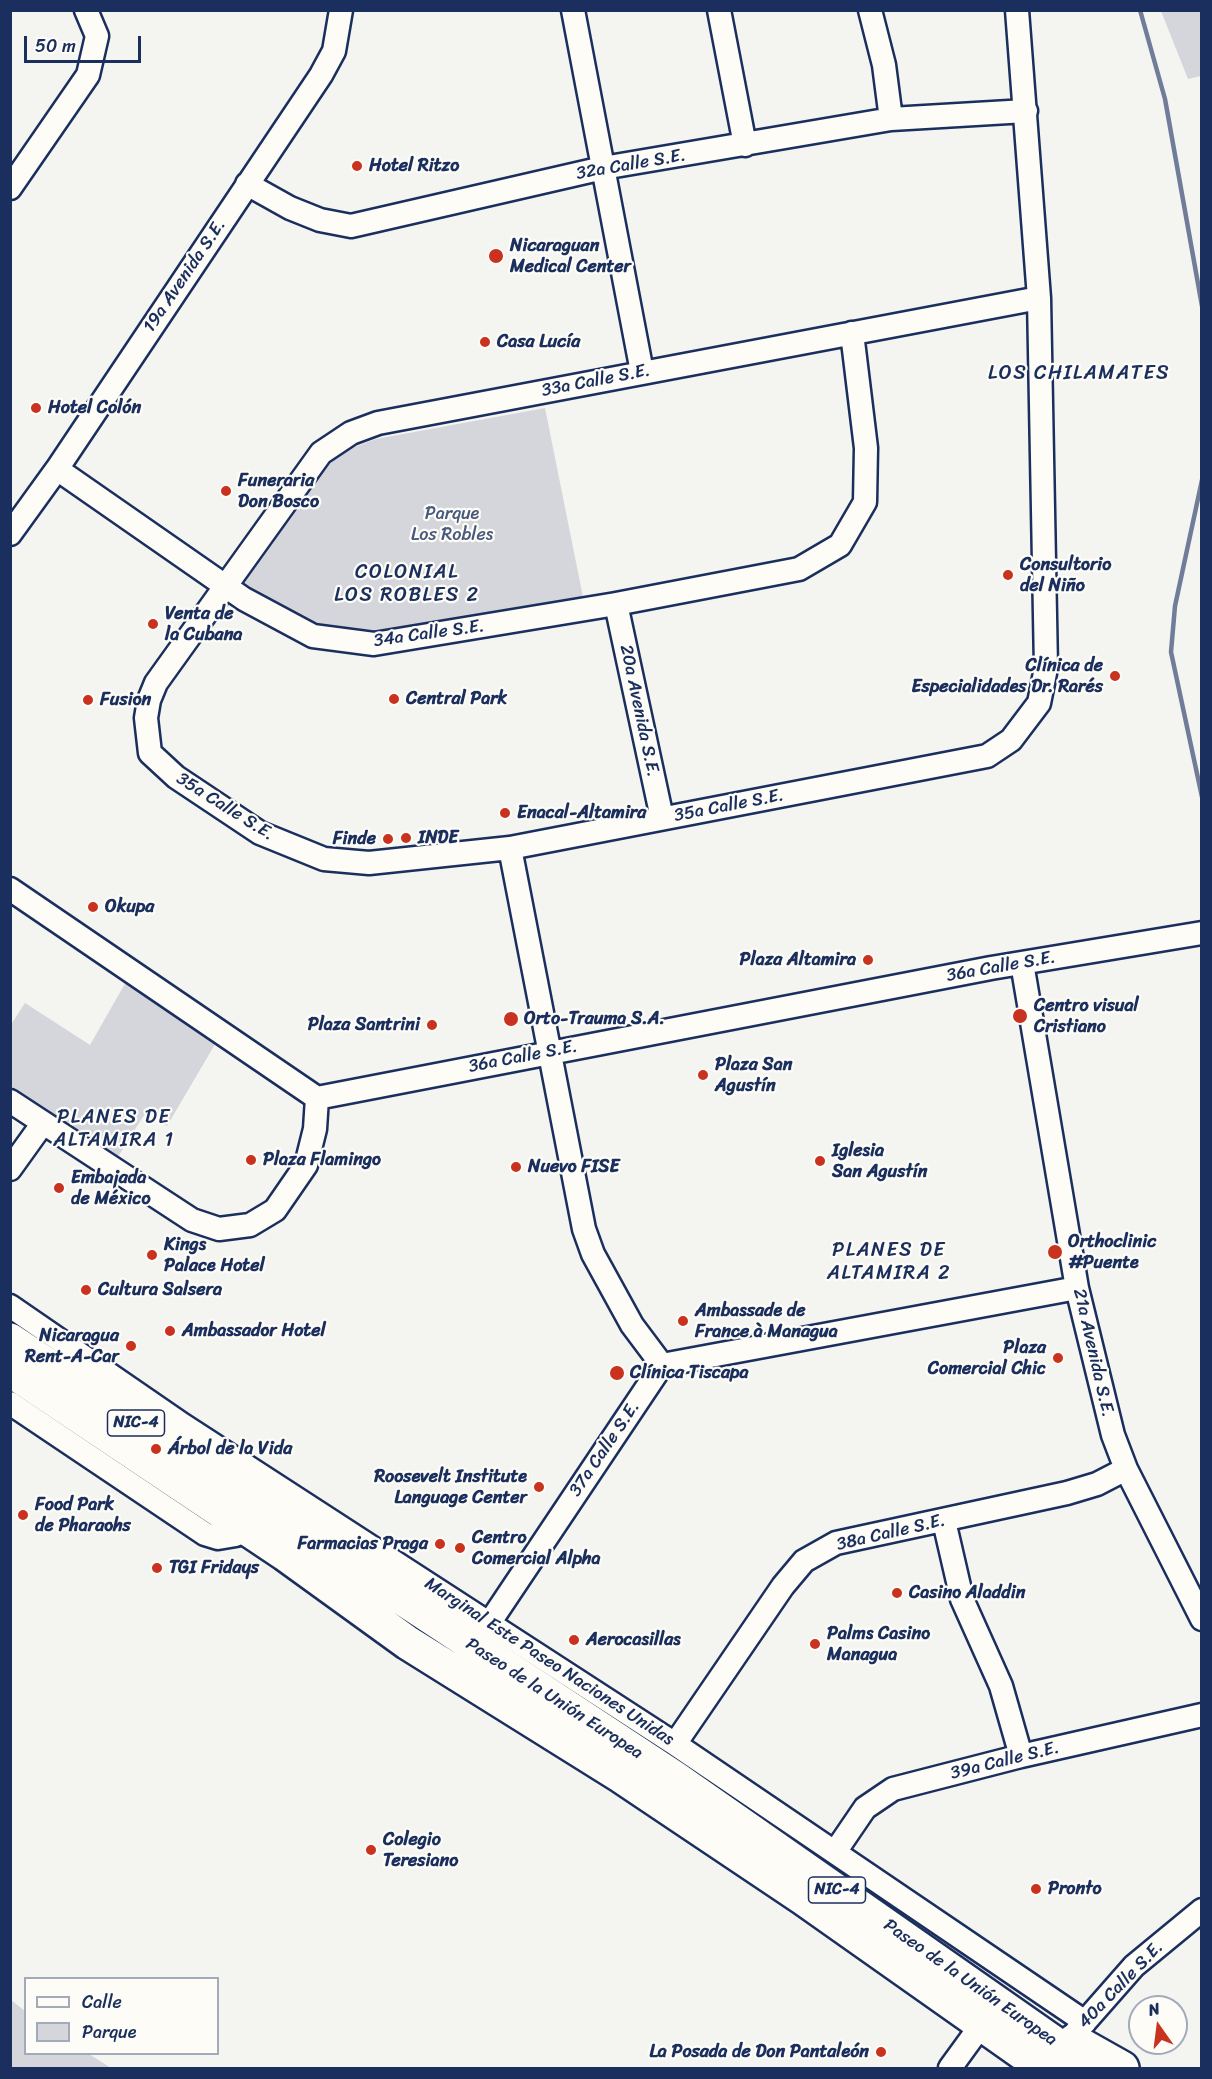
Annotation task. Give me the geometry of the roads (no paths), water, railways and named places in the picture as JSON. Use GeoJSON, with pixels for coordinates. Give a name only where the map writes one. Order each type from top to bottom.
{"type":"FeatureCollection","features":[{"type":"Feature","properties":{"kind":"highway","name":"Paseo de la Unión Europea"},"geometry":{"type":"LineString","coordinates":[[10,1340],[252,1517],[285,1554],[408,1643],[621,1776],[803,1898],[990,2014],[1090,2068]]}},
{"type":"Feature","properties":{"kind":"highway","name":"Paseo de la Unión Europea"},"geometry":{"type":"LineString","coordinates":[[10,1371],[252,1517],[482,1634],[990,2014],[1044,2068]]}},
{"type":"Feature","properties":{"kind":"highway"},"geometry":{"type":"LineString","coordinates":[[990,2014],[1078,2030],[1122,2068]]}},
{"type":"Feature","properties":{"kind":"street"},"geometry":{"type":"LineString","coordinates":[[10,188],[88,75],[97,36],[86,10]]}},
{"type":"Feature","properties":{"kind":"street","name":"19a Avenida S.E."},"geometry":{"type":"LineString","coordinates":[[10,534],[57,469],[321,75],[334,51],[341,10]]}},
{"type":"Feature","properties":{"kind":"street"},"geometry":{"type":"LineString","coordinates":[[573,10],[642,372]]}},
{"type":"Feature","properties":{"kind":"street"},"geometry":{"type":"LineString","coordinates":[[719,10],[745,145]]}},
{"type":"Feature","properties":{"kind":"street"},"geometry":{"type":"LineString","coordinates":[[870,10],[884,65],[891,119]]}},
{"type":"Feature","properties":{"kind":"street"},"geometry":{"type":"LineString","coordinates":[[1017,10],[1039,298]]}},
{"type":"Feature","properties":{"kind":"street","name":"32a Calle S.E."},"geometry":{"type":"LineString","coordinates":[[247,184],[290,208],[320,220],[351,226],[603,168],[891,119],[1026,111]]}},
{"type":"Feature","properties":{"kind":"street","name":"33a Calle S.E."},"geometry":{"type":"LineString","coordinates":[[226,587],[321,453],[339,439],[378,423],[1039,298]]}},
{"type":"Feature","properties":{"kind":"street","name":"35a Calle S.E."},"geometry":{"type":"LineString","coordinates":[[226,587],[156,683],[149,700],[146,718],[150,753],[162,766],[260,832],[324,859],[369,863],[510,848],[987,756],[1011,740],[1039,703],[1046,668],[1039,298]]}},
{"type":"Feature","properties":{"kind":"street","name":"34a Calle S.E."},"geometry":{"type":"LineString","coordinates":[[57,469],[226,587],[285,623],[313,636],[374,644],[616,604],[799,569],[840,544],[865,502],[866,448],[852,333]]}},
{"type":"Feature","properties":{"kind":"street","name":"20a Avenida S.E."},"geometry":{"type":"LineString","coordinates":[[616,604],[662,818]]}},
{"type":"Feature","properties":{"kind":"street"},"geometry":{"type":"LineString","coordinates":[[510,848],[584,1228],[593,1254],[632,1324],[662,1365],[1077,1288]]}},
{"type":"Feature","properties":{"kind":"street"},"geometry":{"type":"LineString","coordinates":[[10,1101],[192,1220],[219,1229],[250,1225],[275,1210],[306,1165],[315,1129],[317,1098],[13,896]]}},
{"type":"Feature","properties":{"kind":"street","name":"36a Calle S.E."},"geometry":{"type":"LineString","coordinates":[[317,1098],[551,1051],[1022,963],[1202,933]]}},
{"type":"Feature","properties":{"kind":"street","name":"21a Avenida S.E."},"geometry":{"type":"LineString","coordinates":[[1022,963],[1077,1288],[1113,1436],[1126,1469],[1202,1619]]}},
{"type":"Feature","properties":{"kind":"street"},"geometry":{"type":"LineString","coordinates":[[10,1169],[43,1123]]}},
{"type":"Feature","properties":{"kind":"street","name":"Marginal Este Paseo Naciones Unidas"},"geometry":{"type":"LineString","coordinates":[[10,1306],[482,1634],[675,1744],[835,1852],[1078,2030]]}},
{"type":"Feature","properties":{"kind":"street","name":"37a Calle S.E."},"geometry":{"type":"LineString","coordinates":[[482,1634],[662,1365]]}},
{"type":"Feature","properties":{"kind":"street"},"geometry":{"type":"LineString","coordinates":[[10,1403],[205,1534],[226,1538],[236,1534],[252,1517]]}},
{"type":"Feature","properties":{"kind":"street","name":"38a Calle S.E."},"geometry":{"type":"LineString","coordinates":[[675,1744],[783,1586],[804,1561],[836,1542],[944,1521],[1066,1493],[1097,1484],[1126,1469]]}},
{"type":"Feature","properties":{"kind":"street"},"geometry":{"type":"LineString","coordinates":[[944,1521],[962,1599],[1001,1686],[1021,1756]]}},
{"type":"Feature","properties":{"kind":"street","name":"39a Calle S.E."},"geometry":{"type":"LineString","coordinates":[[835,1852],[865,1808],[893,1789],[1021,1756],[1202,1715]]}},
{"type":"Feature","properties":{"kind":"street","name":"40a Calle S.E."},"geometry":{"type":"LineString","coordinates":[[1078,2030],[1134,1966],[1202,1910]]}},
{"type":"Feature","properties":{"kind":"street"},"geometry":{"type":"LineString","coordinates":[[950,2068],[990,2014]]}},
{"type":"Feature","properties":{"kind":"waterway"},"geometry":{"type":"LineString","coordinates":[[1140,10],[1165,99],[1202,306]]}},
{"type":"Feature","properties":{"kind":"waterway"},"geometry":{"type":"LineString","coordinates":[[1202,480],[1175,606],[1171,652],[1202,797]]}},
{"type":"Feature","properties":{"kind":"place","name":"Hotel Ritzo"},"geometry":{"type":"Point","coordinates":[357,166]}},
{"type":"Feature","properties":{"kind":"place","name":"Nicaraguan Medical Center"},"geometry":{"type":"Point","coordinates":[496,256]}},
{"type":"Feature","properties":{"kind":"place","name":"Casa Lucía"},"geometry":{"type":"Point","coordinates":[485,342]}},
{"type":"Feature","properties":{"kind":"place","name":"Hotel Colón"},"geometry":{"type":"Point","coordinates":[36,408]}},
{"type":"Feature","properties":{"kind":"place","name":"Funeraria Don Bosco"},"geometry":{"type":"Point","coordinates":[226,491]}},
{"type":"Feature","properties":{"kind":"place","name":"Consultorio del Niño"},"geometry":{"type":"Point","coordinates":[1008,575]}},
{"type":"Feature","properties":{"kind":"place","name":"Venta de la Cubana"},"geometry":{"type":"Point","coordinates":[153,624]}},
{"type":"Feature","properties":{"kind":"place","name":"Clínica de Especialidades Dr. Rarés"},"geometry":{"type":"Point","coordinates":[1115,676]}},
{"type":"Feature","properties":{"kind":"place","name":"Central Park"},"geometry":{"type":"Point","coordinates":[394,699]}},
{"type":"Feature","properties":{"kind":"place","name":"Fusion"},"geometry":{"type":"Point","coordinates":[88,700]}},
{"type":"Feature","properties":{"kind":"place","name":"Enacal-Altamira"},"geometry":{"type":"Point","coordinates":[505,813]}},
{"type":"Feature","properties":{"kind":"place","name":"INDE"},"geometry":{"type":"Point","coordinates":[406,838]}},
{"type":"Feature","properties":{"kind":"place","name":"Finde"},"geometry":{"type":"Point","coordinates":[388,839]}},
{"type":"Feature","properties":{"kind":"place","name":"Okupa"},"geometry":{"type":"Point","coordinates":[93,907]}},
{"type":"Feature","properties":{"kind":"place","name":"Plaza Altamira"},"geometry":{"type":"Point","coordinates":[868,960]}},
{"type":"Feature","properties":{"kind":"place","name":"Centro visual Cristiano"},"geometry":{"type":"Point","coordinates":[1020,1016]}},
{"type":"Feature","properties":{"kind":"place","name":"Orto-Trauma S.A."},"geometry":{"type":"Point","coordinates":[511,1019]}},
{"type":"Feature","properties":{"kind":"place","name":"Plaza Santrini"},"geometry":{"type":"Point","coordinates":[432,1025]}},
{"type":"Feature","properties":{"kind":"place","name":"Plaza San Agustín"},"geometry":{"type":"Point","coordinates":[703,1075]}},
{"type":"Feature","properties":{"kind":"place","name":"Plaza Flamingo"},"geometry":{"type":"Point","coordinates":[251,1160]}},
{"type":"Feature","properties":{"kind":"place","name":"Iglesia San Agustín"},"geometry":{"type":"Point","coordinates":[820,1161]}},
{"type":"Feature","properties":{"kind":"place","name":"Nuevo FISE"},"geometry":{"type":"Point","coordinates":[516,1167]}},
{"type":"Feature","properties":{"kind":"place","name":"Embajada de México"},"geometry":{"type":"Point","coordinates":[59,1188]}},
{"type":"Feature","properties":{"kind":"place","name":"Orthoclinic #Puente"},"geometry":{"type":"Point","coordinates":[1055,1252]}},
{"type":"Feature","properties":{"kind":"place","name":"Kings Palace Hotel"},"geometry":{"type":"Point","coordinates":[152,1255]}},
{"type":"Feature","properties":{"kind":"place","name":"Cultura Salsera"},"geometry":{"type":"Point","coordinates":[86,1290]}},
{"type":"Feature","properties":{"kind":"place","name":"Ambassade de France à Managua"},"geometry":{"type":"Point","coordinates":[683,1321]}},
{"type":"Feature","properties":{"kind":"place","name":"Ambassador Hotel"},"geometry":{"type":"Point","coordinates":[170,1331]}},
{"type":"Feature","properties":{"kind":"place","name":"Nicaragua Rent-A-Car"},"geometry":{"type":"Point","coordinates":[131,1346]}},
{"type":"Feature","properties":{"kind":"place","name":"Plaza Comercial Chic"},"geometry":{"type":"Point","coordinates":[1058,1358]}},
{"type":"Feature","properties":{"kind":"place","name":"Clínica Tiscapa"},"geometry":{"type":"Point","coordinates":[617,1373]}},
{"type":"Feature","properties":{"kind":"place","name":"Árbol de la Vida"},"geometry":{"type":"Point","coordinates":[156,1449]}},
{"type":"Feature","properties":{"kind":"place","name":"Roosevelt Institute Language Center"},"geometry":{"type":"Point","coordinates":[539,1487]}},
{"type":"Feature","properties":{"kind":"place","name":"Food Park de Pharaohs"},"geometry":{"type":"Point","coordinates":[23,1515]}},
{"type":"Feature","properties":{"kind":"place","name":"Farmacias Praga"},"geometry":{"type":"Point","coordinates":[440,1544]}},
{"type":"Feature","properties":{"kind":"place","name":"Centro Comercial Alpha"},"geometry":{"type":"Point","coordinates":[460,1548]}},
{"type":"Feature","properties":{"kind":"place","name":"TGI Fridays"},"geometry":{"type":"Point","coordinates":[157,1568]}},
{"type":"Feature","properties":{"kind":"place","name":"Casino Aladdin"},"geometry":{"type":"Point","coordinates":[897,1593]}},
{"type":"Feature","properties":{"kind":"place","name":"Aerocasillas"},"geometry":{"type":"Point","coordinates":[574,1640]}},
{"type":"Feature","properties":{"kind":"place","name":"Palms Casino Managua"},"geometry":{"type":"Point","coordinates":[815,1644]}},
{"type":"Feature","properties":{"kind":"place","name":"Colegio Teresiano"},"geometry":{"type":"Point","coordinates":[371,1850]}},
{"type":"Feature","properties":{"kind":"place","name":"Pronto"},"geometry":{"type":"Point","coordinates":[1036,1889]}},
{"type":"Feature","properties":{"kind":"place","name":"La Posada de Don Pantaleón"},"geometry":{"type":"Point","coordinates":[881,2052]}},
{"type":"Feature","properties":{"kind":"district","name":"LOS CHILAMATES"},"geometry":{"type":"Point","coordinates":[1079,374]}},
{"type":"Feature","properties":{"kind":"district","name":"COLONIAL LOS ROBLES 2"},"geometry":{"type":"Point","coordinates":[407,584]}},
{"type":"Feature","properties":{"kind":"district","name":"PLANES DE ALTAMIRA 1"},"geometry":{"type":"Point","coordinates":[114,1130]}},
{"type":"Feature","properties":{"kind":"district","name":"PLANES DE ALTAMIRA 2"},"geometry":{"type":"Point","coordinates":[889,1262]}},
{"type":"Feature","properties":{"kind":"park label","name":"Parque Los Robles"},"geometry":{"type":"Point","coordinates":[452,524]}}]}
